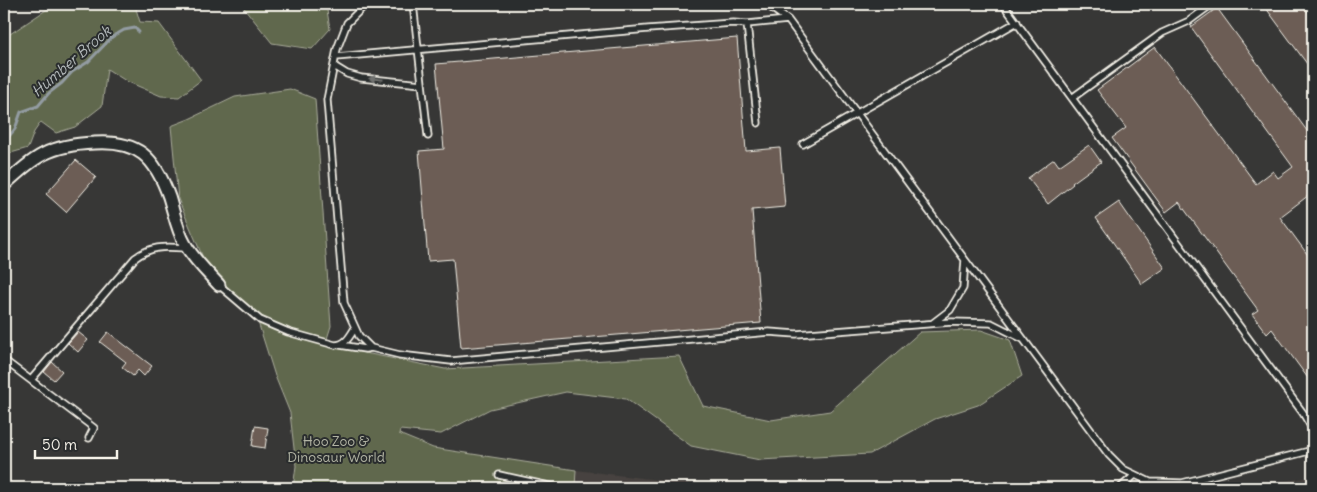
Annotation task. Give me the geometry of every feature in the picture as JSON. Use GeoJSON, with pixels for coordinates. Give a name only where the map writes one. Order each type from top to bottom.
{"type":"FeatureCollection","features":[{"type":"Feature","properties":{"kind":"street"},"geometry":{"type":"LineString","coordinates":[[4,185],[31,161],[58,147],[108,142],[126,145],[148,157],[169,197],[176,224],[187,248],[218,285]]}},
{"type":"Feature","properties":{"kind":"lane"},"geometry":{"type":"LineString","coordinates":[[366,4],[347,23],[336,56],[327,100],[327,110],[344,303],[359,336],[371,348]]}},
{"type":"Feature","properties":{"kind":"lane"},"geometry":{"type":"LineString","coordinates":[[413,4],[428,136]]}},
{"type":"Feature","properties":{"kind":"lane"},"geometry":{"type":"LineString","coordinates":[[766,4],[788,20],[1108,455],[1123,469],[1150,482],[1182,483],[1313,450]]}},
{"type":"Feature","properties":{"kind":"lane"},"geometry":{"type":"LineString","coordinates":[[1003,4],[1313,428]]}},
{"type":"Feature","properties":{"kind":"lane"},"geometry":{"type":"LineString","coordinates":[[1072,98],[1162,33],[1189,21],[1212,4]]}},
{"type":"Feature","properties":{"kind":"lane"},"geometry":{"type":"LineString","coordinates":[[336,56],[648,29],[788,20]]}},
{"type":"Feature","properties":{"kind":"lane"},"geometry":{"type":"LineString","coordinates":[[803,144],[857,115],[1016,22]]}},
{"type":"Feature","properties":{"kind":"lane"},"geometry":{"type":"LineString","coordinates":[[747,24],[758,123]]}},
{"type":"Feature","properties":{"kind":"lane"},"geometry":{"type":"LineString","coordinates":[[334,66],[347,74],[361,78],[422,84]]}},
{"type":"Feature","properties":{"kind":"lane"},"geometry":{"type":"LineString","coordinates":[[31,380],[135,258],[144,250],[160,247],[187,248]]}},
{"type":"Feature","properties":{"kind":"lane"},"geometry":{"type":"LineString","coordinates":[[932,323],[950,310],[963,288],[965,260]]}},
{"type":"Feature","properties":{"kind":"lane"},"geometry":{"type":"LineString","coordinates":[[218,285],[260,320],[288,332],[334,345],[371,348],[400,355],[451,361],[769,332],[796,334],[952,322],[991,323],[1023,339]]}},
{"type":"Feature","properties":{"kind":"lane"},"geometry":{"type":"LineString","coordinates":[[340,345],[347,341],[355,328]]}},
{"type":"Feature","properties":{"kind":"lane"},"geometry":{"type":"LineString","coordinates":[[4,360],[94,428],[89,438]]}},
{"type":"Feature","properties":{"kind":"lane"},"geometry":{"type":"LineString","coordinates":[[1120,488],[1135,475]]}},
{"type":"Feature","properties":{"kind":"lane"},"geometry":{"type":"LineString","coordinates":[[500,476],[558,488]]}},
{"type":"Feature","properties":{"kind":"shaded area"},"geometry":{"type":"Polygon","coordinates":[[[576,470],[724,488],[575,488],[576,470]]]}},
{"type":"Feature","properties":{"kind":"shaded area"},"geometry":{"type":"Polygon","coordinates":[[[1313,475],[1313,488],[1244,488],[1304,478],[1313,475]]]}},
{"type":"Feature","properties":{"kind":"green space"},"geometry":{"type":"Polygon","coordinates":[[[55,4],[148,4],[136,9],[140,22],[159,23],[201,80],[179,97],[161,96],[126,81],[107,69],[102,106],[75,127],[56,133],[41,122],[34,132],[28,148],[4,155],[4,38],[55,4]]]}},
{"type":"Feature","properties":{"kind":"green space"},"geometry":{"type":"Polygon","coordinates":[[[241,4],[326,4],[330,29],[312,49],[272,43],[241,4]]]}},
{"type":"Feature","properties":{"kind":"green space","name":"Hoo Zoo & Dinosaur World"},"geometry":{"type":"Polygon","coordinates":[[[290,89],[315,99],[331,326],[325,345],[445,369],[679,356],[703,406],[771,420],[830,411],[920,332],[981,330],[1010,340],[1022,376],[978,405],[935,419],[870,454],[760,460],[691,446],[626,399],[566,392],[490,409],[441,434],[400,430],[399,434],[433,448],[576,470],[575,488],[293,488],[296,466],[290,413],[275,376],[258,322],[210,274],[178,199],[171,126],[235,97],[290,89]]]}},
{"type":"Feature","properties":{"kind":"building"},"geometry":{"type":"Polygon","coordinates":[[[1263,4],[1302,4],[1313,19],[1313,72],[1263,4]]]}},
{"type":"Feature","properties":{"kind":"building"},"geometry":{"type":"Polygon","coordinates":[[[1217,8],[1313,139],[1313,192],[1280,217],[1313,262],[1313,385],[1272,329],[1267,334],[1252,314],[1258,310],[1179,202],[1166,212],[1112,138],[1126,128],[1097,90],[1155,47],[1256,184],[1273,171],[1278,178],[1293,167],[1191,27],[1217,8]]]}},
{"type":"Feature","properties":{"kind":"building"},"geometry":{"type":"Polygon","coordinates":[[[737,38],[746,151],[780,148],[785,207],[752,210],[761,323],[461,348],[453,259],[428,261],[419,151],[444,149],[436,64],[737,38]]]}},
{"type":"Feature","properties":{"kind":"building"},"geometry":{"type":"Polygon","coordinates":[[[1089,145],[1101,162],[1072,183],[1048,204],[1028,178],[1054,159],[1059,166],[1089,145]]]}},
{"type":"Feature","properties":{"kind":"building"},"geometry":{"type":"Polygon","coordinates":[[[76,160],[96,177],[66,212],[46,194],[76,160]]]}},
{"type":"Feature","properties":{"kind":"building"},"geometry":{"type":"Polygon","coordinates":[[[1119,202],[1165,268],[1142,284],[1096,218],[1119,202]]]}},
{"type":"Feature","properties":{"kind":"building"},"geometry":{"type":"Polygon","coordinates":[[[78,332],[88,340],[78,352],[68,343],[78,332]]]}},
{"type":"Feature","properties":{"kind":"building"},"geometry":{"type":"Polygon","coordinates":[[[108,332],[152,366],[144,376],[138,370],[133,376],[122,367],[126,362],[100,342],[108,332]]]}},
{"type":"Feature","properties":{"kind":"building"},"geometry":{"type":"Polygon","coordinates":[[[52,362],[62,371],[54,380],[44,372],[52,362]]]}},
{"type":"Feature","properties":{"kind":"building"},"geometry":{"type":"Polygon","coordinates":[[[255,426],[268,428],[265,448],[252,446],[255,426]]]}},
{"type":"Feature","properties":{"kind":"waterway","name":"Humber Brook"},"geometry":{"type":"LineString","coordinates":[[4,142],[15,129],[21,112],[38,106],[49,93],[72,72],[88,62],[112,37],[124,30],[135,28],[139,32]]}}]}
